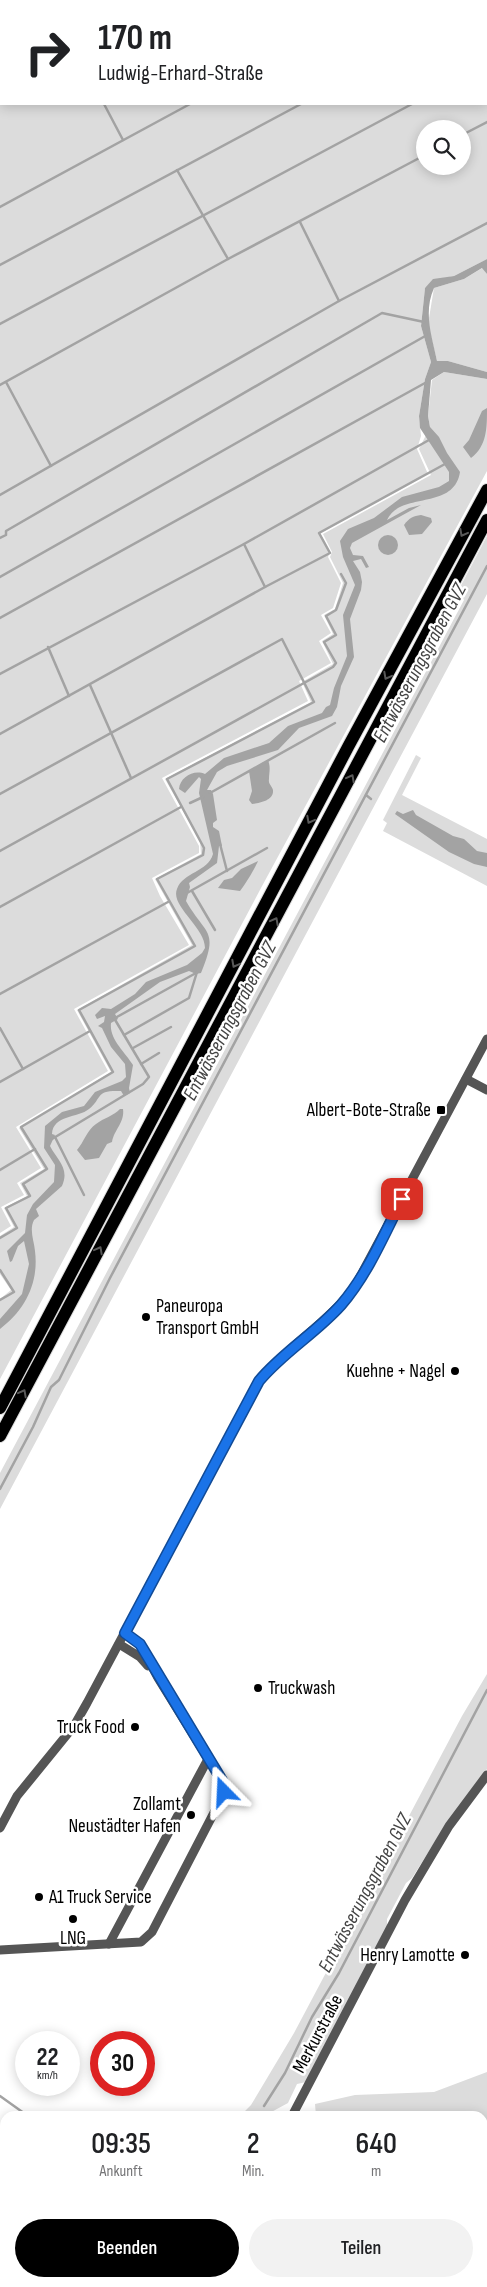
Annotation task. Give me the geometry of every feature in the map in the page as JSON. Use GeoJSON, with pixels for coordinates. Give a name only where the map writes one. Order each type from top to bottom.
{"type":"FeatureCollection","features":[{"type":"Feature","properties":{"kind":"highway"},"geometry":{"type":"LineString","coordinates":[[0,1408],[348,747],[487,490]]}},
{"type":"Feature","properties":{"kind":"highway"},"geometry":{"type":"LineString","coordinates":[[0,1436],[487,520]]}},
{"type":"Feature","properties":{"kind":"street"},"geometry":{"type":"LineString","coordinates":[[0,1828],[16,1796],[74,1726],[259,1381],[272,1365],[339,1307],[353,1290],[487,1039]]}},
{"type":"Feature","properties":{"kind":"street"},"geometry":{"type":"LineString","coordinates":[[466,1079],[487,1090]]}},
{"type":"Feature","properties":{"kind":"street"},"geometry":{"type":"LineString","coordinates":[[0,1950],[141,1942],[152,1932],[224,1792],[223,1782],[158,1678],[140,1644],[125,1633]]}},
{"type":"Feature","properties":{"kind":"street"},"geometry":{"type":"LineString","coordinates":[[119,1644],[140,1657],[158,1678]]}},
{"type":"Feature","properties":{"kind":"street"},"geometry":{"type":"LineString","coordinates":[[109,1944],[208,1759]]}},
{"type":"Feature","properties":{"kind":"street","name":"Merkurstraße"},"geometry":{"type":"LineString","coordinates":[[296,2111],[418,1876],[448,1826],[487,1775]]}},
{"type":"Feature","properties":{"kind":"shaded area"},"geometry":{"type":"Polygon","coordinates":[[[0,105],[487,105],[487,259],[425,288],[421,326],[431,362],[425,379],[419,416],[421,436],[417,449],[428,474],[320,533],[330,552],[328,557],[341,583],[333,608],[321,615],[331,633],[319,641],[331,663],[299,681],[308,701],[162,778],[199,846],[199,853],[152,878],[160,896],[189,945],[74,1009],[108,1071],[16,1127],[41,1168],[17,1183],[24,1195],[1,1207],[11,1226],[0,1233],[0,105]]]}},
{"type":"Feature","properties":{"kind":"shaded area"},"geometry":{"type":"Polygon","coordinates":[[[487,259],[487,274],[482,268],[464,279],[434,288],[429,306],[429,324],[437,361],[448,361],[487,372],[487,379],[444,372],[431,380],[428,416],[430,427],[439,437],[460,472],[456,484],[448,492],[438,497],[414,502],[394,511],[387,520],[409,508],[421,505],[352,543],[350,548],[353,555],[363,556],[369,567],[366,568],[361,559],[353,561],[360,572],[362,582],[361,590],[350,619],[354,657],[341,686],[337,707],[332,716],[299,728],[278,750],[227,766],[217,772],[207,790],[211,790],[213,794],[217,820],[213,823],[213,827],[219,831],[222,846],[219,846],[217,863],[189,883],[190,887],[186,901],[208,934],[209,948],[201,973],[196,974],[189,971],[160,982],[115,1014],[118,1019],[111,1023],[112,1034],[133,1065],[129,1088],[130,1093],[124,1096],[121,1091],[103,1093],[89,1109],[61,1120],[53,1128],[52,1134],[55,1135],[50,1146],[62,1164],[64,1180],[62,1186],[36,1209],[39,1216],[34,1220],[32,1228],[36,1263],[32,1285],[17,1313],[0,1329],[0,1319],[22,1294],[29,1264],[24,1241],[18,1246],[10,1262],[7,1251],[25,1233],[27,1215],[33,1204],[54,1182],[55,1165],[44,1148],[45,1126],[62,1112],[84,1106],[95,1092],[122,1081],[126,1077],[125,1064],[111,1047],[102,1028],[98,1026],[104,1022],[105,1016],[97,1019],[95,1015],[102,1008],[111,1009],[135,994],[146,982],[187,965],[202,953],[205,948],[200,932],[183,910],[176,896],[180,883],[206,865],[213,854],[199,793],[201,779],[199,777],[185,793],[179,789],[180,785],[188,775],[192,773],[205,774],[224,758],[269,743],[288,726],[322,713],[330,705],[334,688],[347,656],[343,615],[355,585],[343,557],[340,541],[348,529],[374,518],[402,497],[439,487],[449,481],[449,472],[420,428],[419,416],[425,379],[431,362],[421,326],[425,288],[433,279],[454,276],[487,259]]]}},
{"type":"Feature","properties":{"kind":"shaded area"},"geometry":{"type":"Polygon","coordinates":[[[484,267],[487,274],[487,372],[448,361],[437,361],[428,324],[434,288],[464,279],[484,267]]]}},
{"type":"Feature","properties":{"kind":"shaded area"},"geometry":{"type":"Polygon","coordinates":[[[444,372],[487,379],[487,471],[261,888],[0,1379],[0,1299],[11,1290],[0,1274],[0,1236],[14,1227],[4,1208],[27,1196],[20,1183],[44,1169],[19,1128],[111,1072],[77,1010],[192,945],[155,879],[201,854],[200,841],[165,779],[311,702],[302,682],[333,664],[322,641],[333,634],[324,615],[335,609],[343,583],[330,557],[332,552],[323,534],[431,475],[419,449],[430,427],[428,416],[432,380],[444,372]]]}},
{"type":"Feature","properties":{"kind":"shaded area"},"geometry":{"type":"Polygon","coordinates":[[[487,408],[485,436],[480,448],[471,458],[463,447],[469,440],[482,411],[487,408]]]}},
{"type":"Feature","properties":{"kind":"shaded area"},"geometry":{"type":"Polygon","coordinates":[[[421,515],[431,518],[432,522],[422,534],[409,535],[404,525],[411,518],[421,515]]]}},
{"type":"Feature","properties":{"kind":"shaded area"},"geometry":{"type":"Polygon","coordinates":[[[388,535],[395,538],[398,545],[395,552],[388,555],[381,552],[378,545],[381,538],[388,535]]]}},
{"type":"Feature","properties":{"kind":"shaded area"},"geometry":{"type":"Polygon","coordinates":[[[487,536],[487,594],[0,1509],[0,1473],[464,600],[458,591],[487,536]]]}},
{"type":"Feature","properties":{"kind":"shaded area"},"geometry":{"type":"Polygon","coordinates":[[[416,755],[421,758],[402,795],[487,839],[487,886],[383,831],[387,823],[383,820],[416,755]]]}},
{"type":"Feature","properties":{"kind":"shaded area"},"geometry":{"type":"Polygon","coordinates":[[[268,760],[270,768],[269,781],[273,794],[266,801],[252,804],[249,800],[252,791],[249,771],[268,760]]]}},
{"type":"Feature","properties":{"kind":"shaded area"},"geometry":{"type":"Polygon","coordinates":[[[413,810],[416,815],[453,836],[464,839],[477,851],[487,853],[487,867],[474,864],[449,852],[395,814],[397,811],[403,814],[413,810]]]}},
{"type":"Feature","properties":{"kind":"shaded area"},"geometry":{"type":"Polygon","coordinates":[[[258,861],[240,891],[218,888],[224,880],[232,878],[241,869],[258,861]]]}},
{"type":"Feature","properties":{"kind":"shaded area"},"geometry":{"type":"Polygon","coordinates":[[[123,1109],[123,1114],[112,1142],[107,1144],[99,1158],[85,1160],[77,1150],[88,1133],[96,1124],[123,1109]]]}},
{"type":"Feature","properties":{"kind":"shaded area"},"geometry":{"type":"Polygon","coordinates":[[[487,1674],[487,1769],[448,1821],[412,1878],[406,1883],[387,1919],[387,1926],[306,2082],[297,2084],[288,2103],[273,2111],[245,2111],[251,2105],[294,2033],[462,1716],[487,1674]]]}},
{"type":"Feature","properties":{"kind":"shaded area"},"geometry":{"type":"Polygon","coordinates":[[[487,2072],[487,2111],[316,2111],[315,2104],[355,2095],[434,2092],[487,2072]]]}},
{"type":"Feature","properties":{"kind":"waterway"},"geometry":{"type":"LineString","coordinates":[[105,105],[123,140]]}},
{"type":"Feature","properties":{"kind":"waterway"},"geometry":{"type":"LineString","coordinates":[[0,207],[188,105]]}},
{"type":"Feature","properties":{"kind":"waterway"},"geometry":{"type":"LineString","coordinates":[[0,265],[299,105]]}},
{"type":"Feature","properties":{"kind":"waterway"},"geometry":{"type":"LineString","coordinates":[[0,324],[410,105]]}},
{"type":"Feature","properties":{"kind":"waterway"},"geometry":{"type":"LineString","coordinates":[[471,130],[487,122]]}},
{"type":"Feature","properties":{"kind":"waterway"},"geometry":{"type":"LineString","coordinates":[[0,385],[228,259],[416,160]]}},
{"type":"Feature","properties":{"kind":"waterway"},"geometry":{"type":"LineString","coordinates":[[177,170],[228,259]]}},
{"type":"Feature","properties":{"kind":"waterway"},"geometry":{"type":"LineString","coordinates":[[300,222],[339,301]]}},
{"type":"Feature","properties":{"kind":"waterway"},"geometry":{"type":"LineString","coordinates":[[0,495],[339,301],[487,223]]}},
{"type":"Feature","properties":{"kind":"waterway"},"geometry":{"type":"LineString","coordinates":[[0,538],[6,535],[6,531],[382,313],[424,322]]}},
{"type":"Feature","properties":{"kind":"waterway"},"geometry":{"type":"LineString","coordinates":[[0,577],[427,335]]}},
{"type":"Feature","properties":{"kind":"waterway"},"geometry":{"type":"LineString","coordinates":[[6,382],[51,466]]}},
{"type":"Feature","properties":{"kind":"waterway"},"geometry":{"type":"LineString","coordinates":[[0,618],[425,383]]}},
{"type":"Feature","properties":{"kind":"waterway"},"geometry":{"type":"LineString","coordinates":[[0,674],[244,544],[429,440]]}},
{"type":"Feature","properties":{"kind":"waterway"},"geometry":{"type":"LineString","coordinates":[[0,734],[330,553],[319,533],[445,464]]}},
{"type":"Feature","properties":{"kind":"waterway"},"geometry":{"type":"LineString","coordinates":[[244,544],[265,587]]}},
{"type":"Feature","properties":{"kind":"waterway","name":"Entwässerungsgraben GVZ"},"geometry":{"type":"LineString","coordinates":[[0,1489],[33,1427],[51,1387],[59,1380],[110,1278],[487,566]]}},
{"type":"Feature","properties":{"kind":"waterway"},"geometry":{"type":"LineString","coordinates":[[0,851],[333,667],[336,663],[324,642],[336,635],[326,616],[336,610],[346,583],[341,574]]}},
{"type":"Feature","properties":{"kind":"waterway"},"geometry":{"type":"LineString","coordinates":[[0,794],[282,639],[314,702],[167,779],[204,848],[203,855],[157,879],[195,946],[79,1010],[113,1072],[21,1127],[47,1169],[23,1184],[30,1196],[6,1208],[17,1228],[0,1238]]}},
{"type":"Feature","properties":{"kind":"waterway"},"geometry":{"type":"LineString","coordinates":[[48,647],[69,696]]}},
{"type":"Feature","properties":{"kind":"waterway"},"geometry":{"type":"LineString","coordinates":[[90,685],[131,778]]}},
{"type":"Feature","properties":{"kind":"waterway"},"geometry":{"type":"LineString","coordinates":[[210,793],[335,723]]}},
{"type":"Feature","properties":{"kind":"waterway","name":"Entwässerungsgraben GVZ"},"geometry":{"type":"LineString","coordinates":[[366,795],[371,799]]}},
{"type":"Feature","properties":{"kind":"waterway"},"geometry":{"type":"LineString","coordinates":[[190,803],[203,797]]}},
{"type":"Feature","properties":{"kind":"waterway"},"geometry":{"type":"LineString","coordinates":[[0,907],[181,807]]}},
{"type":"Feature","properties":{"kind":"waterway"},"geometry":{"type":"LineString","coordinates":[[220,844],[227,871]]}},
{"type":"Feature","properties":{"kind":"waterway"},"geometry":{"type":"LineString","coordinates":[[187,893],[267,848]]}},
{"type":"Feature","properties":{"kind":"waterway"},"geometry":{"type":"LineString","coordinates":[[192,891],[215,930]]}},
{"type":"Feature","properties":{"kind":"waterway"},"geometry":{"type":"LineString","coordinates":[[0,994],[168,902]]}},
{"type":"Feature","properties":{"kind":"waterway"},"geometry":{"type":"LineString","coordinates":[[124,1035],[189,998],[197,972]]}},
{"type":"Feature","properties":{"kind":"waterway"},"geometry":{"type":"LineString","coordinates":[[115,1018],[196,973]]}},
{"type":"Feature","properties":{"kind":"waterway"},"geometry":{"type":"LineString","coordinates":[[52,1139],[143,1084],[149,1077],[114,1018]]}},
{"type":"Feature","properties":{"kind":"waterway"},"geometry":{"type":"LineString","coordinates":[[133,1048],[171,1027]]}},
{"type":"Feature","properties":{"kind":"waterway"},"geometry":{"type":"LineString","coordinates":[[0,1028],[23,1069]]}},
{"type":"Feature","properties":{"kind":"waterway"},"geometry":{"type":"LineString","coordinates":[[0,1082],[90,1031]]}},
{"type":"Feature","properties":{"kind":"waterway"},"geometry":{"type":"LineString","coordinates":[[141,1064],[159,1053]]}},
{"type":"Feature","properties":{"kind":"waterway"},"geometry":{"type":"LineString","coordinates":[[55,1137],[84,1195]]}},
{"type":"Feature","properties":{"kind":"waterway"},"geometry":{"type":"LineString","coordinates":[[0,1170],[35,1149]]}},
{"type":"Feature","properties":{"kind":"waterway"},"geometry":{"type":"LineString","coordinates":[[0,1270],[14,1292],[0,1300]]}},
{"type":"Feature","properties":{"kind":"waterway","name":"Entwässerungsgraben GVZ"},"geometry":{"type":"LineString","coordinates":[[264,2106],[285,2073],[312,2017],[339,1973],[487,1690]]}},
{"type":"Feature","properties":{"kind":"waterway"},"geometry":{"type":"LineString","coordinates":[[0,2096],[21,2111]]}},
{"type":"Feature","properties":{"kind":"place","name":"Albert-Bote-Straße"},"geometry":{"type":"Point","coordinates":[441,1110]}},
{"type":"Feature","properties":{"kind":"place","name":"Paneuropa Transport GmbH"},"geometry":{"type":"Point","coordinates":[146,1317]}},
{"type":"Feature","properties":{"kind":"place","name":"Kuehne + Nagel"},"geometry":{"type":"Point","coordinates":[455,1371]}},
{"type":"Feature","properties":{"kind":"place","name":"Truckwash"},"geometry":{"type":"Point","coordinates":[258,1688]}},
{"type":"Feature","properties":{"kind":"place","name":"Truck Food"},"geometry":{"type":"Point","coordinates":[135,1727]}},
{"type":"Feature","properties":{"kind":"place","name":"Zollamt Neustädter Hafen"},"geometry":{"type":"Point","coordinates":[191,1815]}},
{"type":"Feature","properties":{"kind":"place","name":"A1 Truck Service"},"geometry":{"type":"Point","coordinates":[39,1897]}},
{"type":"Feature","properties":{"kind":"place","name":"LNG"},"geometry":{"type":"Point","coordinates":[73,1919]}},
{"type":"Feature","properties":{"kind":"place","name":"Henry Lamotte"},"geometry":{"type":"Point","coordinates":[465,1955]}},
{"type":"Feature","properties":{"kind":"route"},"geometry":{"type":"LineString","coordinates":[[224,1792],[223,1782],[158,1678],[140,1644],[125,1633],[259,1381],[272,1365],[339,1307],[353,1290],[402,1199]]}}]}
